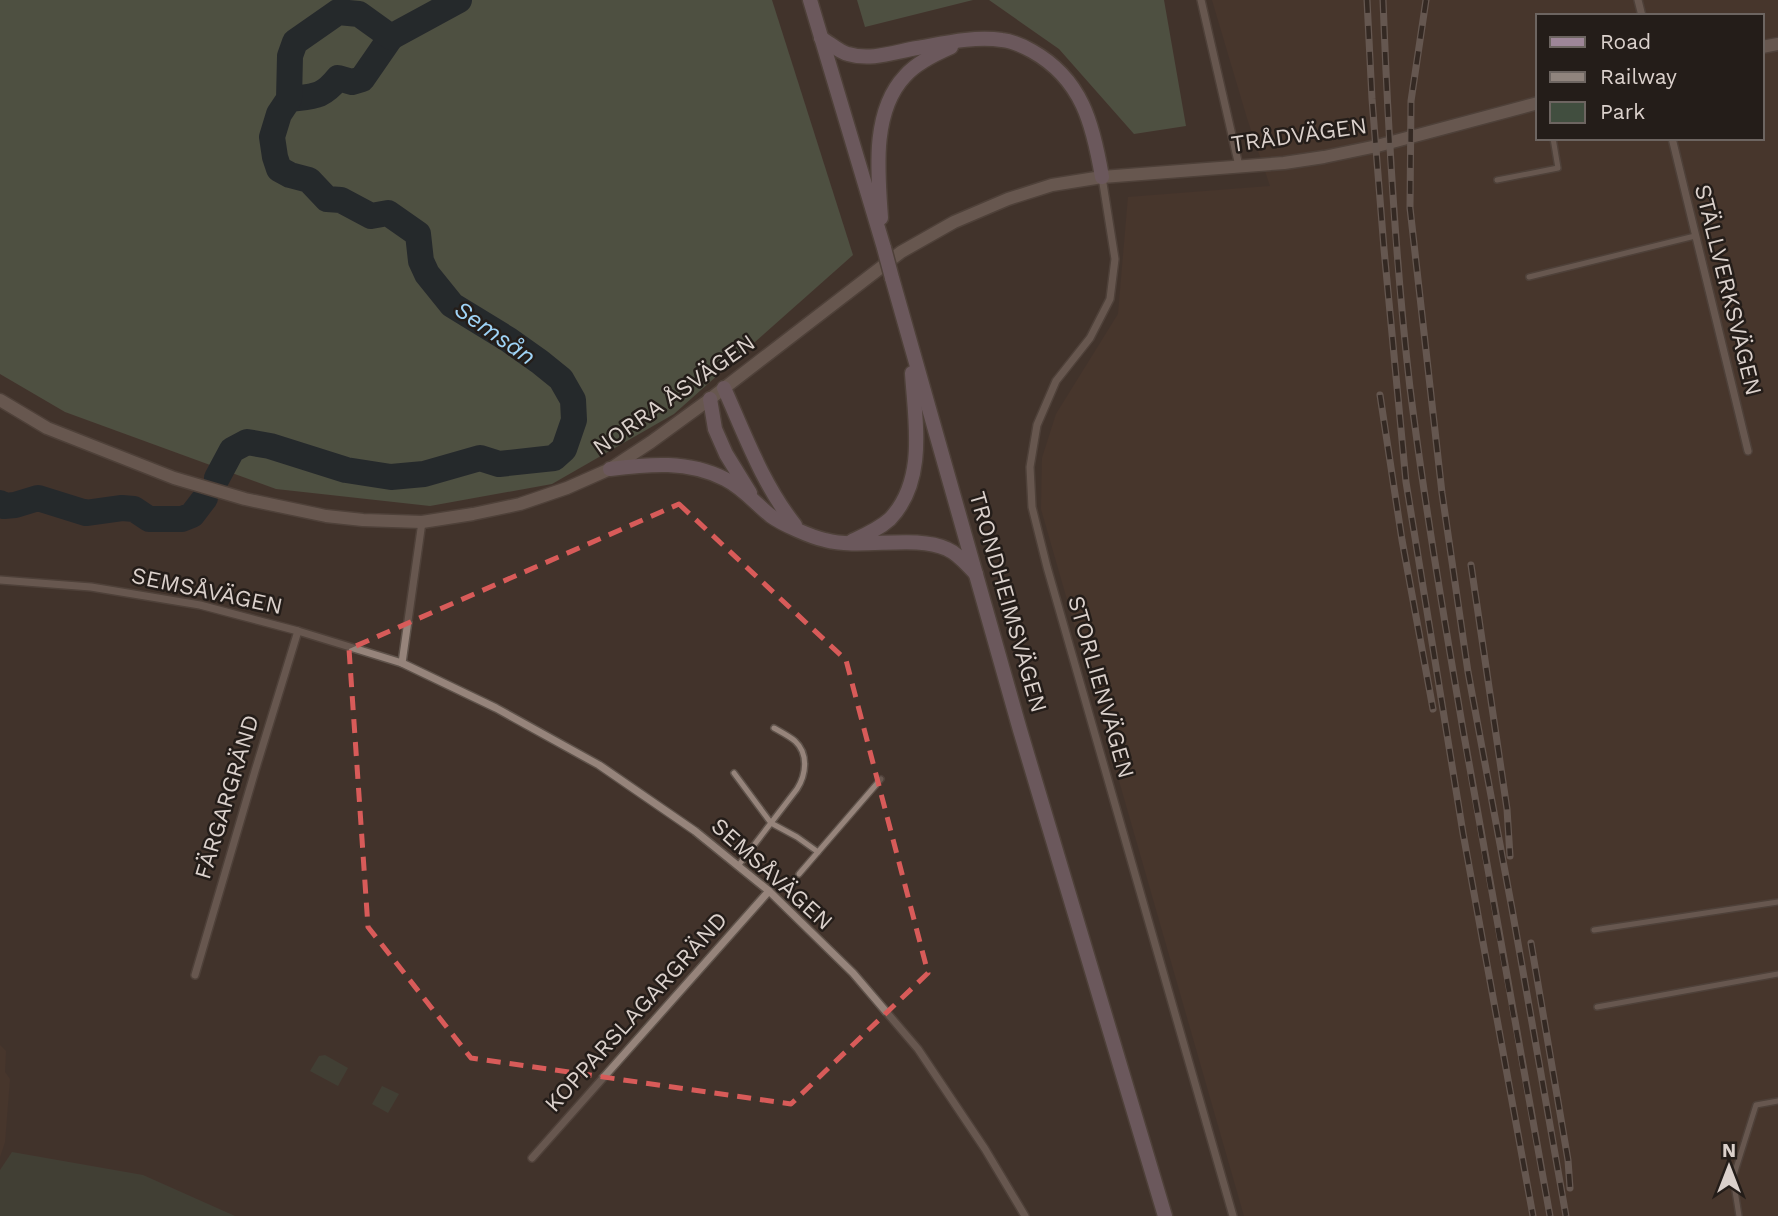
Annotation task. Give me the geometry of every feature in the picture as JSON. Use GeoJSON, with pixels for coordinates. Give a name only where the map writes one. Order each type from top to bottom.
{"type":"FeatureCollection","features":[{"type":"Feature","properties":{"kind":"main road","name":"TRONDHEIMSVÄGEN"},"geometry":{"type":"LineString","coordinates":[[810,0],[884,248],[1020,730],[1165,1216]]}},
{"type":"Feature","properties":{"kind":"main road"},"geometry":{"type":"LineString","coordinates":[[821,38],[846,54],[861,57],[965,40],[1005,40],[1024,47],[1049,61],[1083,103],[1096,140],[1102,177]]}},
{"type":"Feature","properties":{"kind":"main road"},"geometry":{"type":"LineString","coordinates":[[884,248],[878,165],[879,136],[884,114],[905,75],[941,51],[965,40]]}},
{"type":"Feature","properties":{"kind":"main road"},"geometry":{"type":"LineString","coordinates":[[848,543],[888,520],[901,505],[910,487],[916,444],[911,348]]}},
{"type":"Feature","properties":{"kind":"main road"},"geometry":{"type":"LineString","coordinates":[[724,388],[769,487],[798,529]]}},
{"type":"Feature","properties":{"kind":"main road"},"geometry":{"type":"LineString","coordinates":[[710,399],[715,429],[726,454],[755,500]]}},
{"type":"Feature","properties":{"kind":"main road"},"geometry":{"type":"LineString","coordinates":[[610,469],[676,465],[698,469],[726,480],[755,500],[773,517],[811,537],[830,542],[932,544],[947,549],[962,559],[977,576]]}},
{"type":"Feature","properties":{"kind":"street"},"geometry":{"type":"LineString","coordinates":[[1201,0],[1240,166]]}},
{"type":"Feature","properties":{"kind":"street","name":"TRÅDVÄGEN"},"geometry":{"type":"LineString","coordinates":[[1102,177],[1324,158],[1536,104]]}},
{"type":"Feature","properties":{"kind":"street","name":"STÄLLVERKSVÄGEN"},"geometry":{"type":"LineString","coordinates":[[1672,140],[1748,451]]}},
{"type":"Feature","properties":{"kind":"street","name":"NORRA ÅSVÄGEN"},"geometry":{"type":"LineString","coordinates":[[0,400],[47,428],[186,481],[245,499],[326,516],[363,520],[422,522],[473,514],[520,504],[567,488],[610,469],[710,399],[901,252],[954,222],[1052,185],[1102,177]]}},
{"type":"Feature","properties":{"kind":"street","name":"STORLIENVÄGEN"},"geometry":{"type":"LineString","coordinates":[[1102,177],[1115,259],[1110,299],[1090,338],[1056,381],[1037,425],[1030,467],[1032,507],[1050,580],[1233,1216]]}},
{"type":"Feature","properties":{"kind":"street"},"geometry":{"type":"LineString","coordinates":[[402,663],[422,522]]}},
{"type":"Feature","properties":{"kind":"street","name":"SEMSÅVÄGEN"},"geometry":{"type":"LineString","coordinates":[[0,580],[91,587],[200,605],[402,663],[496,708],[599,765],[695,831],[769,891],[853,973],[918,1049],[985,1149],[1025,1216]]}},
{"type":"Feature","properties":{"kind":"street","name":"FÄRGARGRÄND"},"geometry":{"type":"LineString","coordinates":[[195,975],[298,631]]}},
{"type":"Feature","properties":{"kind":"street","name":"KOPPARSLAGARGRÄND"},"geometry":{"type":"LineString","coordinates":[[532,1158],[769,891]]}},
{"type":"Feature","properties":{"kind":"lane"},"geometry":{"type":"LineString","coordinates":[[1497,180],[1558,168],[1553,140]]}},
{"type":"Feature","properties":{"kind":"lane"},"geometry":{"type":"LineString","coordinates":[[1529,278],[1695,236]]}},
{"type":"Feature","properties":{"kind":"lane"},"geometry":{"type":"LineString","coordinates":[[738,866],[797,789],[805,772],[801,750],[795,741],[774,728]]}},
{"type":"Feature","properties":{"kind":"lane"},"geometry":{"type":"LineString","coordinates":[[734,773],[771,823],[818,852]]}},
{"type":"Feature","properties":{"kind":"lane"},"geometry":{"type":"LineString","coordinates":[[799,874],[881,779]]}},
{"type":"Feature","properties":{"kind":"lane"},"geometry":{"type":"LineString","coordinates":[[1594,930],[1778,902]]}},
{"type":"Feature","properties":{"kind":"lane"},"geometry":{"type":"LineString","coordinates":[[1597,1007],[1778,975]]}},
{"type":"Feature","properties":{"kind":"lane"},"geometry":{"type":"LineString","coordinates":[[1739,1216],[1733,1178],[1756,1105],[1778,1101]]}},
{"type":"Feature","properties":{"kind":"highlighted area"},"geometry":{"type":"Polygon","coordinates":[[[679,504],[846,660],[928,973],[791,1104],[471,1058],[368,927],[349,649],[679,504]]]}},
{"type":"Feature","properties":{"kind":"shaded area"},"geometry":{"type":"Polygon","coordinates":[[[1212,0],[1778,0],[1778,1216],[1244,1216],[1041,509],[1042,458],[1056,414],[1118,314],[1128,197],[1270,186],[1212,0]]]}},
{"type":"Feature","properties":{"kind":"shaded area"},"geometry":{"type":"Polygon","coordinates":[[[0,1045],[6,1051],[5,1072],[10,1079],[5,1142],[0,1157],[0,1045]]]}},
{"type":"Feature","properties":{"kind":"green space"},"geometry":{"type":"Polygon","coordinates":[[[0,0],[772,0],[853,255],[674,414],[552,484],[430,506],[276,489],[65,412],[0,374],[0,0]]]}},
{"type":"Feature","properties":{"kind":"green space"},"geometry":{"type":"Polygon","coordinates":[[[857,0],[973,0],[865,27],[857,0]]]}},
{"type":"Feature","properties":{"kind":"green space"},"geometry":{"type":"Polygon","coordinates":[[[989,0],[1164,0],[1186,126],[1134,134],[1059,49],[989,0]]]}},
{"type":"Feature","properties":{"kind":"green space"},"geometry":{"type":"Polygon","coordinates":[[[325,1055],[348,1068],[338,1086],[310,1071],[319,1056],[325,1055]]]}},
{"type":"Feature","properties":{"kind":"green space"},"geometry":{"type":"Polygon","coordinates":[[[382,1086],[399,1094],[388,1113],[372,1104],[382,1086]]]}},
{"type":"Feature","properties":{"kind":"green space"},"geometry":{"type":"Polygon","coordinates":[[[12,1152],[143,1175],[235,1216],[0,1216],[0,1170],[12,1152]]]}},
{"type":"Feature","properties":{"kind":"waterway","name":"Semsån"},"geometry":{"type":"LineString","coordinates":[[217,478],[232,450],[247,442],[270,446],[346,470],[391,477],[424,474],[480,458],[499,464],[554,458],[564,449],[574,420],[573,400],[561,379],[509,340],[452,305],[427,274],[421,261],[418,234],[388,213],[371,216],[341,200],[327,199],[309,180],[279,169],[275,157],[272,137],[279,114],[289,99],[290,56],[295,42],[338,12],[359,14],[391,37],[459,0]]}},
{"type":"Feature","properties":{"kind":"waterway"},"geometry":{"type":"LineString","coordinates":[[289,99],[317,95],[338,78],[352,82],[362,79],[391,37]]}},
{"type":"Feature","properties":{"kind":"waterway","name":"Semsån"},"geometry":{"type":"LineString","coordinates":[[0,503],[4,506],[15,505],[38,498],[86,513],[122,508],[134,509],[149,519],[182,519],[192,515],[205,498]]}},
{"type":"Feature","properties":{"kind":"railway"},"geometry":{"type":"LineString","coordinates":[[1367,0],[1384,249],[1406,482],[1463,833],[1533,1216]]}},
{"type":"Feature","properties":{"kind":"railway"},"geometry":{"type":"LineString","coordinates":[[1383,0],[1396,243],[1415,430],[1462,724],[1550,1216]]}},
{"type":"Feature","properties":{"kind":"railway"},"geometry":{"type":"LineString","coordinates":[[1426,0],[1411,101],[1410,208],[1442,493],[1468,672],[1566,1216]]}},
{"type":"Feature","properties":{"kind":"railway"},"geometry":{"type":"LineString","coordinates":[[1380,395],[1402,540],[1433,709]]}},
{"type":"Feature","properties":{"kind":"railway"},"geometry":{"type":"LineString","coordinates":[[1471,565],[1507,809],[1510,856]]}},
{"type":"Feature","properties":{"kind":"railway"},"geometry":{"type":"LineString","coordinates":[[1531,943],[1568,1160],[1570,1188]]}}]}
